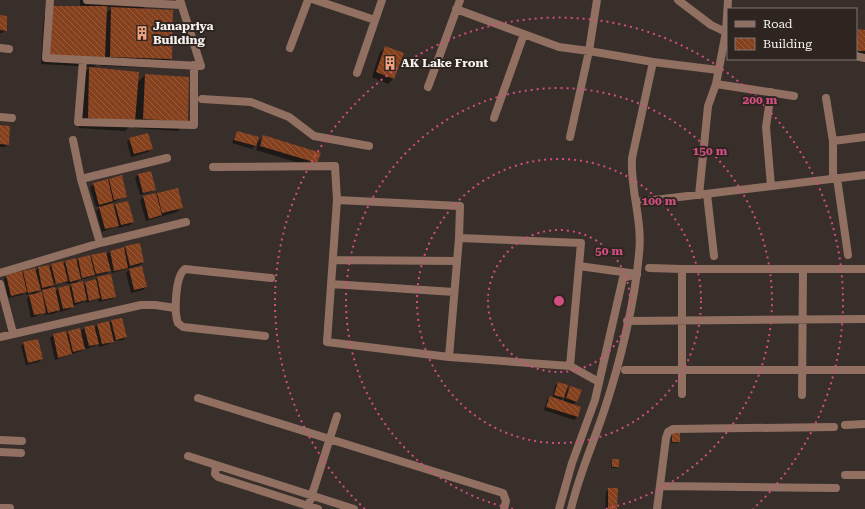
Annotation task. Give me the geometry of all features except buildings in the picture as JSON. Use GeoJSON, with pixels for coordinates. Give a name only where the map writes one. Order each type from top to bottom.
{"type":"FeatureCollection","features":[{"type":"Feature","properties":{"kind":"street"},"geometry":{"type":"LineString","coordinates":[[50,0],[46,58],[201,66],[181,3],[87,0]]}},
{"type":"Feature","properties":{"kind":"street"},"geometry":{"type":"LineString","coordinates":[[290,48],[308,0]]}},
{"type":"Feature","properties":{"kind":"street"},"geometry":{"type":"LineString","coordinates":[[315,0],[375,20]]}},
{"type":"Feature","properties":{"kind":"street"},"geometry":{"type":"LineString","coordinates":[[357,73],[382,0]]}},
{"type":"Feature","properties":{"kind":"street"},"geometry":{"type":"LineString","coordinates":[[428,87],[460,0]]}},
{"type":"Feature","properties":{"kind":"street"},"geometry":{"type":"LineString","coordinates":[[570,137],[589,51],[598,0]]}},
{"type":"Feature","properties":{"kind":"street"},"geometry":{"type":"LineString","coordinates":[[678,0],[711,25],[727,32],[716,84],[708,106],[703,195],[714,256]]}},
{"type":"Feature","properties":{"kind":"street"},"geometry":{"type":"LineString","coordinates":[[456,9],[559,46],[653,62],[718,70]]}},
{"type":"Feature","properties":{"kind":"street"},"geometry":{"type":"LineString","coordinates":[[494,118],[524,34]]}},
{"type":"Feature","properties":{"kind":"street"},"geometry":{"type":"LineString","coordinates":[[0,48],[9,49]]}},
{"type":"Feature","properties":{"kind":"street"},"geometry":{"type":"LineString","coordinates":[[83,60],[78,122],[194,125],[194,65]]}},
{"type":"Feature","properties":{"kind":"street"},"geometry":{"type":"LineString","coordinates":[[571,509],[576,486],[611,386],[637,274],[640,253],[637,202],[633,185],[632,158],[653,62]]}},
{"type":"Feature","properties":{"kind":"street"},"geometry":{"type":"LineString","coordinates":[[716,84],[794,96]]}},
{"type":"Feature","properties":{"kind":"street"},"geometry":{"type":"LineString","coordinates":[[771,92],[766,127],[771,186]]}},
{"type":"Feature","properties":{"kind":"street"},"geometry":{"type":"LineString","coordinates":[[826,98],[833,141],[835,179],[848,255]]}},
{"type":"Feature","properties":{"kind":"street"},"geometry":{"type":"LineString","coordinates":[[202,99],[251,102],[289,118],[314,136],[369,146]]}},
{"type":"Feature","properties":{"kind":"street"},"geometry":{"type":"LineString","coordinates":[[0,117],[12,118]]}},
{"type":"Feature","properties":{"kind":"street"},"geometry":{"type":"LineString","coordinates":[[833,141],[865,136]]}},
{"type":"Feature","properties":{"kind":"street"},"geometry":{"type":"LineString","coordinates":[[73,140],[81,179],[100,244]]}},
{"type":"Feature","properties":{"kind":"street"},"geometry":{"type":"LineString","coordinates":[[81,179],[167,158]]}},
{"type":"Feature","properties":{"kind":"street"},"geometry":{"type":"LineString","coordinates":[[213,167],[335,166],[337,200],[327,342],[449,357],[570,366],[600,382],[611,386]]}},
{"type":"Feature","properties":{"kind":"street"},"geometry":{"type":"LineString","coordinates":[[637,202],[865,175]]}},
{"type":"Feature","properties":{"kind":"street"},"geometry":{"type":"LineString","coordinates":[[337,200],[460,206],[459,238],[449,357]]}},
{"type":"Feature","properties":{"kind":"street"},"geometry":{"type":"LineString","coordinates":[[0,273],[100,244],[186,222]]}},
{"type":"Feature","properties":{"kind":"street"},"geometry":{"type":"LineString","coordinates":[[459,238],[581,243],[570,366]]}},
{"type":"Feature","properties":{"kind":"street"},"geometry":{"type":"LineString","coordinates":[[333,260],[457,262]]}},
{"type":"Feature","properties":{"kind":"street"},"geometry":{"type":"LineString","coordinates":[[579,266],[637,274]]}},
{"type":"Feature","properties":{"kind":"street"},"geometry":{"type":"LineString","coordinates":[[649,268],[865,269]]}},
{"type":"Feature","properties":{"kind":"street"},"geometry":{"type":"LineString","coordinates":[[265,336],[183,327],[178,323],[175,308],[180,274],[185,269],[271,278]]}},
{"type":"Feature","properties":{"kind":"street"},"geometry":{"type":"LineString","coordinates":[[682,269],[682,394]]}},
{"type":"Feature","properties":{"kind":"street"},"geometry":{"type":"LineString","coordinates":[[802,269],[802,395]]}},
{"type":"Feature","properties":{"kind":"street"},"geometry":{"type":"LineString","coordinates":[[559,509],[572,463],[600,382],[623,278],[637,274]]}},
{"type":"Feature","properties":{"kind":"street"},"geometry":{"type":"LineString","coordinates":[[0,284],[13,333]]}},
{"type":"Feature","properties":{"kind":"street"},"geometry":{"type":"LineString","coordinates":[[331,284],[454,292]]}},
{"type":"Feature","properties":{"kind":"street"},"geometry":{"type":"LineString","coordinates":[[0,337],[141,305],[155,305],[175,308]]}},
{"type":"Feature","properties":{"kind":"street"},"geometry":{"type":"LineString","coordinates":[[627,321],[865,319]]}},
{"type":"Feature","properties":{"kind":"street"},"geometry":{"type":"LineString","coordinates":[[625,370],[865,370]]}},
{"type":"Feature","properties":{"kind":"street"},"geometry":{"type":"LineString","coordinates":[[198,398],[503,493],[506,501],[504,509]]}},
{"type":"Feature","properties":{"kind":"street"},"geometry":{"type":"LineString","coordinates":[[308,507],[337,416]]}},
{"type":"Feature","properties":{"kind":"street"},"geometry":{"type":"LineString","coordinates":[[845,424],[865,424]]}},
{"type":"Feature","properties":{"kind":"street"},"geometry":{"type":"LineString","coordinates":[[657,509],[666,438],[668,432],[673,429],[834,427]]}},
{"type":"Feature","properties":{"kind":"street"},"geometry":{"type":"LineString","coordinates":[[0,440],[22,441]]}},
{"type":"Feature","properties":{"kind":"street"},"geometry":{"type":"LineString","coordinates":[[0,452],[21,453]]}},
{"type":"Feature","properties":{"kind":"street"},"geometry":{"type":"LineString","coordinates":[[188,456],[354,509]]}},
{"type":"Feature","properties":{"kind":"street"},"geometry":{"type":"LineString","coordinates":[[216,465],[215,474],[218,477],[318,509]]}},
{"type":"Feature","properties":{"kind":"street"},"geometry":{"type":"LineString","coordinates":[[845,475],[865,475]]}},
{"type":"Feature","properties":{"kind":"street"},"geometry":{"type":"LineString","coordinates":[[660,486],[836,488]]}},
{"type":"Feature","properties":{"kind":"street"},"geometry":{"type":"LineString","coordinates":[[0,508],[10,508]]}},
{"type":"Feature","properties":{"kind":"place","name":"Janapriya Building"},"geometry":{"type":"Point","coordinates":[142,33]}},
{"type":"Feature","properties":{"kind":"place","name":"AK Lake Front"},"geometry":{"type":"Point","coordinates":[390,63]}}]}
